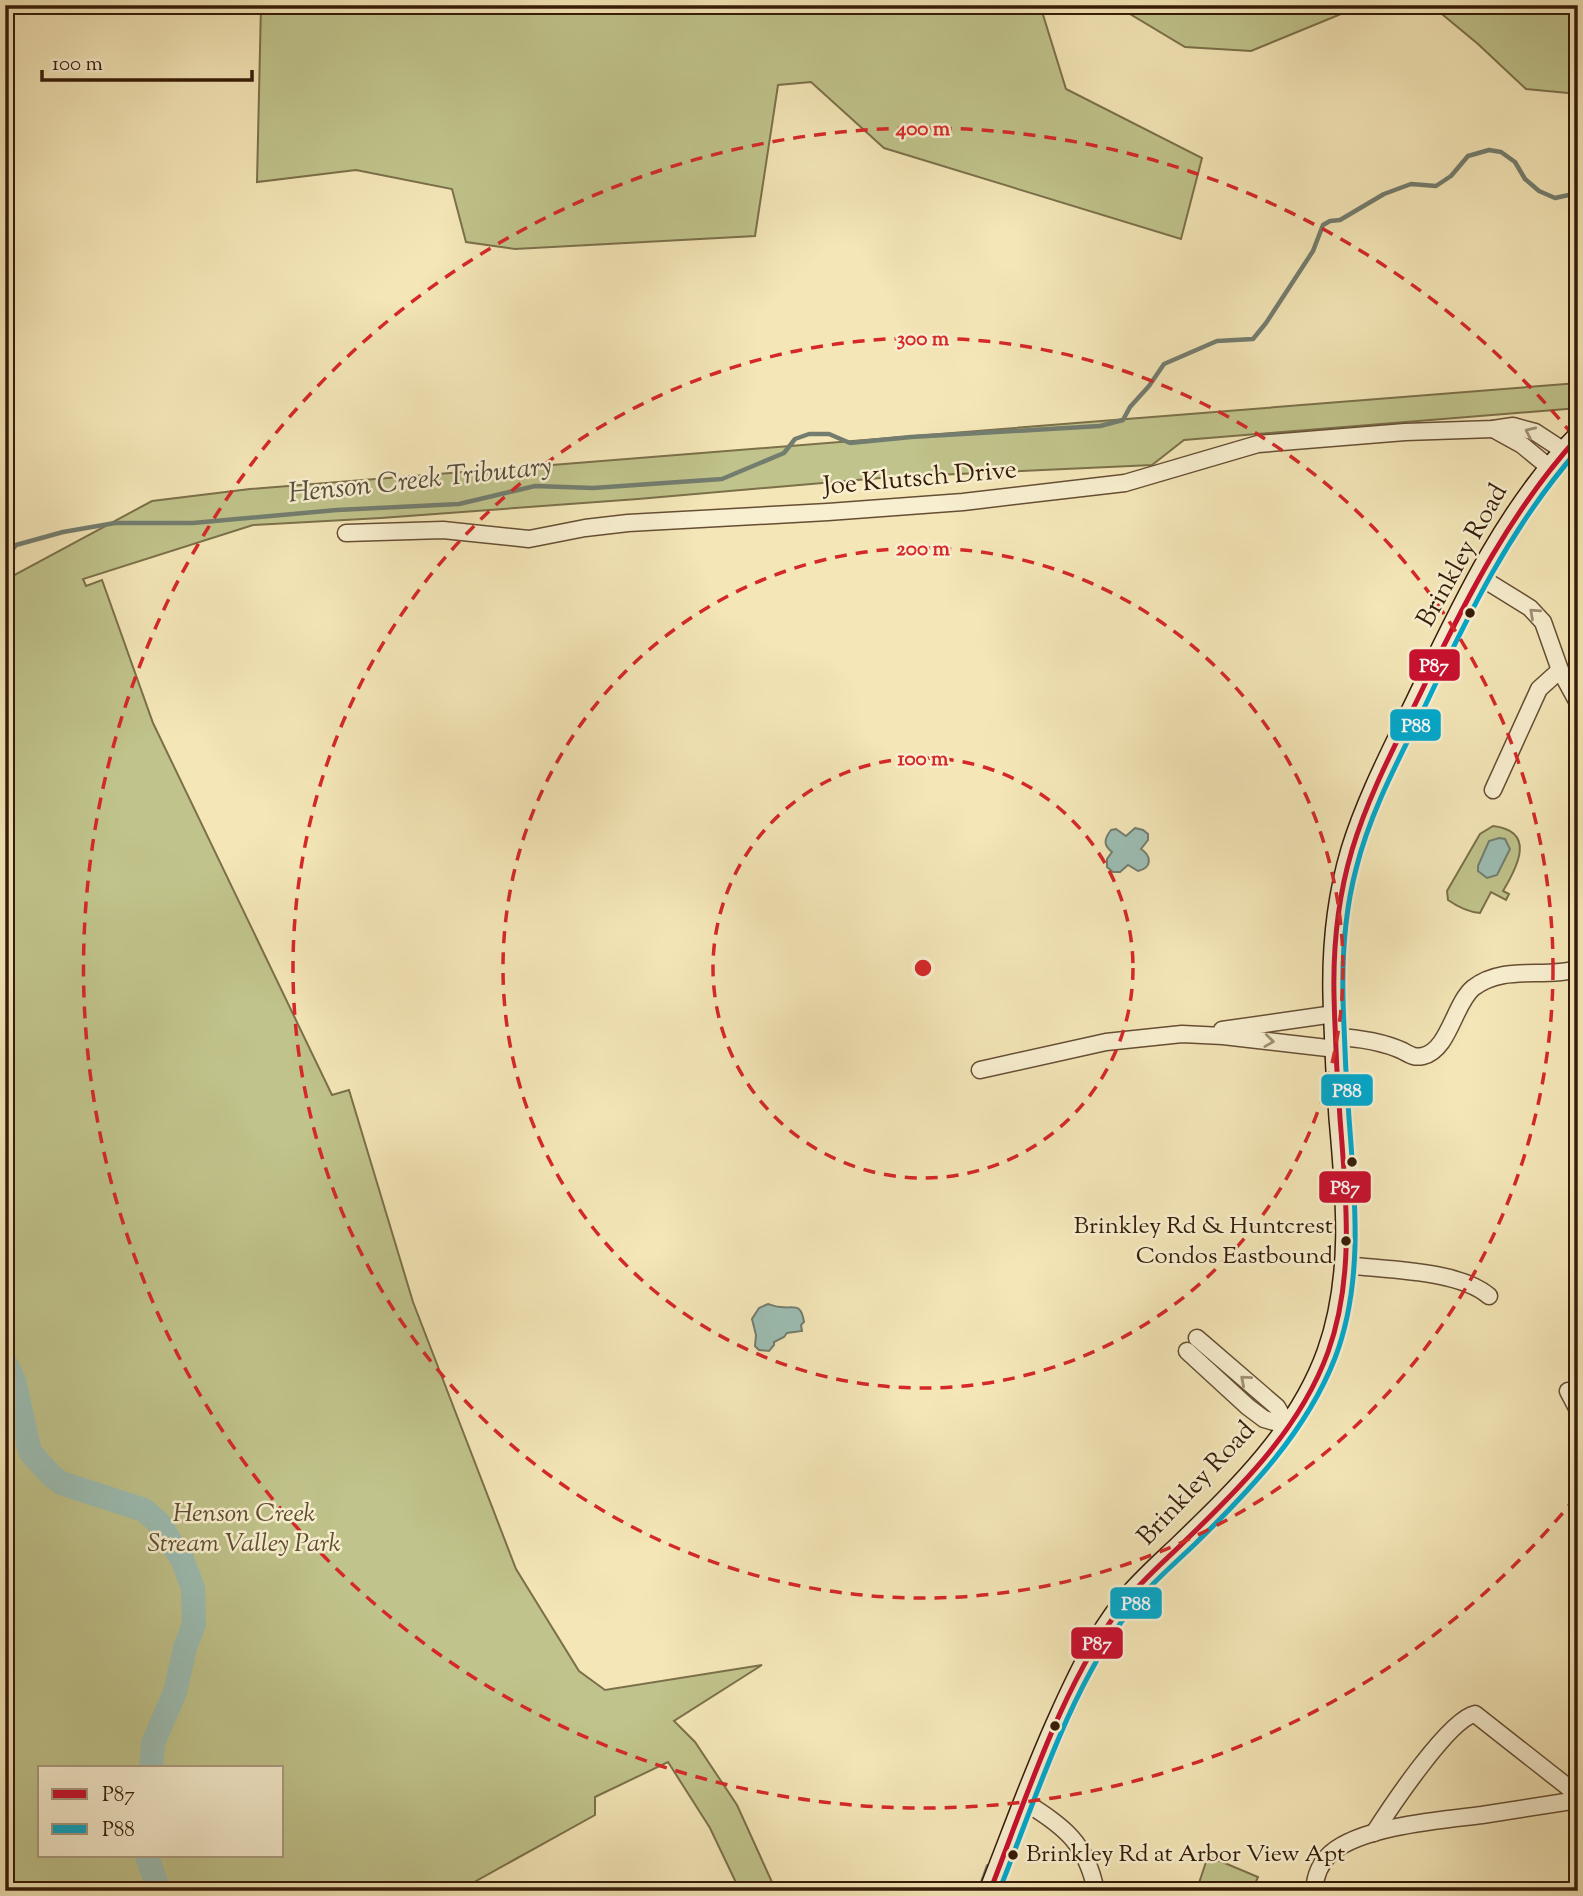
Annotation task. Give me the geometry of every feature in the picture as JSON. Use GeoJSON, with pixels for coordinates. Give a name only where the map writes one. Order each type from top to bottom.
{"type":"FeatureCollection","features":[{"type":"Feature","properties":{"kind":"main road","name":"Brinkley Road"},"geometry":{"type":"LineString","coordinates":[[990,1891],[1050,1739],[1091,1653],[1121,1606],[1266,1458],[1307,1398],[1327,1354],[1344,1292],[1346,1265],[1346,1193],[1334,1014],[1335,940],[1352,851],[1388,761],[1480,577],[1524,501],[1564,452]]}},
{"type":"Feature","properties":{"kind":"street","name":"Joe Klutsch Drive"},"geometry":{"type":"LineString","coordinates":[[346,533],[443,530],[528,539],[628,523],[963,502],[1125,482],[1258,444],[1419,431],[1521,427],[1535,432],[1564,452]]}},
{"type":"Feature","properties":{"kind":"street"},"geometry":{"type":"LineString","coordinates":[[1480,577],[1530,608],[1544,622],[1560,670],[1578,703]]}},
{"type":"Feature","properties":{"kind":"street"},"geometry":{"type":"LineString","coordinates":[[1493,790],[1539,689],[1560,670]]}},
{"type":"Feature","properties":{"kind":"street"},"geometry":{"type":"LineString","coordinates":[[980,1070],[1106,1042],[1203,1034],[1336,1043],[1376,1041],[1412,1056],[1422,1057],[1436,1048],[1463,1001],[1475,987],[1490,979],[1515,973],[1565,972],[1578,969]]}},
{"type":"Feature","properties":{"kind":"street"},"geometry":{"type":"LineString","coordinates":[[1203,1034],[1334,1014]]}},
{"type":"Feature","properties":{"kind":"street"},"geometry":{"type":"LineString","coordinates":[[1346,1265],[1443,1276],[1476,1286],[1489,1296]]}},
{"type":"Feature","properties":{"kind":"street"},"geometry":{"type":"LineString","coordinates":[[1192,1345],[1248,1407],[1264,1419],[1288,1426]]}},
{"type":"Feature","properties":{"kind":"street"},"geometry":{"type":"LineString","coordinates":[[1568,1391],[1578,1410]]}},
{"type":"Feature","properties":{"kind":"street"},"geometry":{"type":"LineString","coordinates":[[1374,1833],[1401,1792],[1452,1730],[1466,1716],[1475,1714],[1578,1797]]}},
{"type":"Feature","properties":{"kind":"street"},"geometry":{"type":"LineString","coordinates":[[1314,1891],[1319,1868],[1329,1854],[1351,1841],[1374,1833],[1578,1797]]}},
{"type":"Feature","properties":{"kind":"street"},"geometry":{"type":"LineString","coordinates":[[1025,1802],[1069,1832],[1089,1865],[1096,1891]]}},
{"type":"Feature","properties":{"kind":"green space"},"geometry":{"type":"Polygon","coordinates":[[[261,5],[1040,5],[1066,89],[1202,158],[1181,239],[884,148],[811,82],[778,85],[755,236],[515,249],[466,242],[452,189],[356,170],[257,182],[261,5]]]}},
{"type":"Feature","properties":{"kind":"green space"},"geometry":{"type":"Polygon","coordinates":[[[1115,5],[1363,5],[1251,51],[1185,47],[1115,5]]]}},
{"type":"Feature","properties":{"kind":"green space"},"geometry":{"type":"Polygon","coordinates":[[[1431,5],[1578,5],[1578,94],[1526,89],[1431,5]]]}},
{"type":"Feature","properties":{"kind":"green space","name":"Henson Creek Stream Valley Park"},"geometry":{"type":"Polygon","coordinates":[[[1578,383],[1578,408],[1184,440],[1152,465],[892,477],[638,499],[253,525],[83,579],[86,586],[102,580],[153,723],[332,1095],[349,1090],[413,1302],[516,1569],[579,1671],[605,1690],[762,1665],[674,1721],[695,1742],[737,1805],[776,1891],[740,1891],[710,1828],[668,1762],[595,1797],[595,1815],[458,1891],[5,1891],[5,580],[152,501],[250,489],[1578,383]]]}},
{"type":"Feature","properties":{"kind":"green space"},"geometry":{"type":"Polygon","coordinates":[[[1493,826],[1506,829],[1515,835],[1519,842],[1518,861],[1503,891],[1509,894],[1506,900],[1491,892],[1480,913],[1471,912],[1448,900],[1447,891],[1480,834],[1493,826]]]}},
{"type":"Feature","properties":{"kind":"green space"},"geometry":{"type":"Polygon","coordinates":[[[1208,1856],[1258,1877],[1252,1891],[1209,1891],[1198,1886],[1208,1856]]]}},
{"type":"Feature","properties":{"kind":"water"},"geometry":{"type":"Polygon","coordinates":[[[1135,828],[1148,834],[1148,840],[1141,849],[1149,858],[1148,865],[1138,871],[1128,865],[1120,872],[1113,872],[1107,867],[1107,859],[1112,852],[1106,844],[1107,836],[1111,830],[1116,829],[1126,836],[1135,828]]]}},
{"type":"Feature","properties":{"kind":"water"},"geometry":{"type":"Polygon","coordinates":[[[1505,839],[1510,849],[1497,875],[1487,878],[1478,871],[1478,866],[1489,841],[1505,839]]]}},
{"type":"Feature","properties":{"kind":"water"},"geometry":{"type":"Polygon","coordinates":[[[768,1304],[799,1309],[804,1322],[801,1325],[802,1331],[787,1333],[774,1342],[769,1351],[759,1350],[755,1346],[756,1335],[752,1319],[759,1308],[768,1304]]]}},
{"type":"Feature","properties":{"kind":"waterway","name":"Henson Creek Tributary"},"geometry":{"type":"LineString","coordinates":[[5,560],[16,545],[63,532],[115,523],[193,523],[337,510],[459,504],[535,486],[593,488],[722,479],[784,453],[795,439],[809,434],[829,434],[850,443],[1100,426],[1123,420],[1164,364],[1217,341],[1253,339],[1313,251],[1323,225],[1340,220],[1384,194],[1411,184],[1436,186],[1451,176],[1468,156],[1489,150],[1501,152],[1515,162],[1525,179],[1539,191],[1555,198],[1578,193]]}},
{"type":"Feature","properties":{"kind":"waterway"},"geometry":{"type":"LineString","coordinates":[[5,1362],[14,1380],[30,1452],[61,1483],[144,1510],[159,1523],[182,1559],[193,1588],[194,1624],[185,1648],[175,1692],[153,1743],[151,1766]]}},
{"type":"Feature","properties":{"kind":"waterway"},"geometry":{"type":"LineString","coordinates":[[147,1857],[159,1891]]}},
{"type":"Feature","properties":{"kind":"waterway"},"geometry":{"type":"LineString","coordinates":[[979,1891],[988,1866]]}},
{"type":"Feature","properties":{"kind":"transit line","name":"P87"},"geometry":{"type":"LineString","coordinates":[[990,1891],[1064,1704],[1102,1634],[1138,1586],[1229,1498],[1268,1453],[1302,1405],[1328,1352],[1337,1324],[1345,1266],[1346,1207],[1334,977],[1340,904],[1347,868],[1367,808],[1385,767],[1474,588],[1511,525],[1554,465],[1578,437]]}},
{"type":"Feature","properties":{"kind":"transit line","name":"P88"},"geometry":{"type":"LineString","coordinates":[[999,1891],[1055,1747],[1088,1676],[1107,1643],[1143,1594],[1236,1502],[1275,1458],[1309,1411],[1335,1358],[1344,1329],[1354,1270],[1355,1209],[1343,981],[1347,917],[1356,869],[1386,786],[1492,572],[1532,509],[1578,450]]}},
{"type":"Feature","properties":{"kind":"place","name":"Brinkley Rd & Huntcrest Condos Eastbound"},"geometry":{"type":"Point","coordinates":[1346,1241]}},
{"type":"Feature","properties":{"kind":"place","name":"Brinkley Rd at Arbor View Apt"},"geometry":{"type":"Point","coordinates":[1013,1855]}}]}
